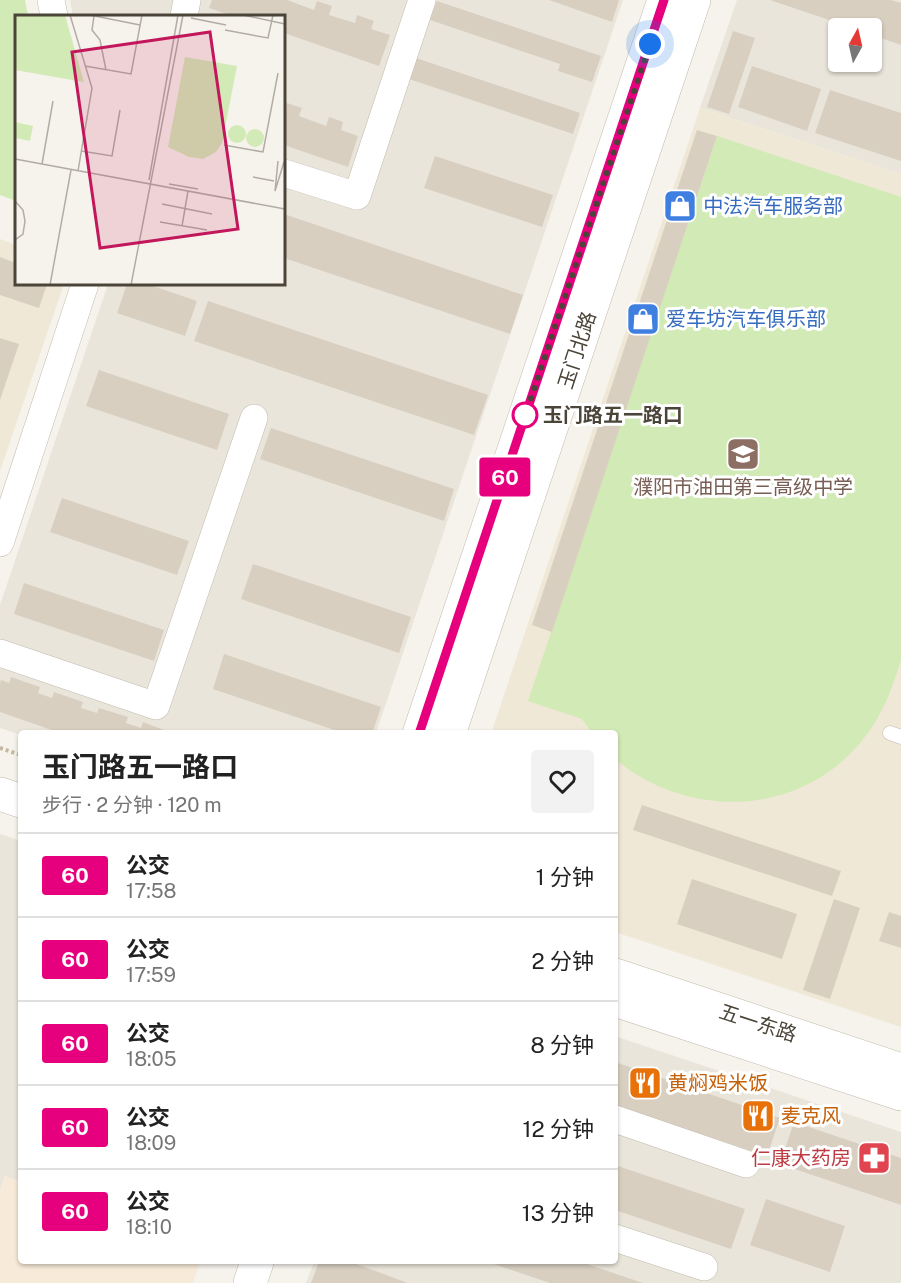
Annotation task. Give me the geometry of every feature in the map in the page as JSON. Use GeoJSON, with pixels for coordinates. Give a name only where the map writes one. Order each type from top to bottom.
{"type":"FeatureCollection","features":[{"type":"Feature","properties":{"kind":"street"},"geometry":{"type":"LineString","coordinates":[[51,0],[54,15]]}},
{"type":"Feature","properties":{"kind":"street"},"geometry":{"type":"LineString","coordinates":[[184,15],[187,0]]}},
{"type":"Feature","properties":{"kind":"street"},"geometry":{"type":"LineString","coordinates":[[285,173],[357,196],[422,0]]}},
{"type":"Feature","properties":{"kind":"street","name":"玉门北路"},"geometry":{"type":"LineString","coordinates":[[420,730],[664,0]]}},
{"type":"Feature","properties":{"kind":"street","name":"玉门北路"},"geometry":{"type":"LineString","coordinates":[[450,730],[694,0]]}},
{"type":"Feature","properties":{"kind":"street"},"geometry":{"type":"LineString","coordinates":[[0,543],[85,285]]}},
{"type":"Feature","properties":{"kind":"street"},"geometry":{"type":"LineString","coordinates":[[0,653],[156,706],[254,418]]}},
{"type":"Feature","properties":{"kind":"street"},"geometry":{"type":"LineString","coordinates":[[0,771],[18,777]]}},
{"type":"Feature","properties":{"kind":"street"},"geometry":{"type":"LineString","coordinates":[[0,794],[18,800]]}},
{"type":"Feature","properties":{"kind":"street","name":"五一东路"},"geometry":{"type":"LineString","coordinates":[[618,976],[901,1070]]}},
{"type":"Feature","properties":{"kind":"street","name":"五一东路"},"geometry":{"type":"LineString","coordinates":[[618,1001],[901,1094]]}},
{"type":"Feature","properties":{"kind":"street"},"geometry":{"type":"LineString","coordinates":[[618,1120],[746,1164]]}},
{"type":"Feature","properties":{"kind":"street"},"geometry":{"type":"LineString","coordinates":[[618,1239],[704,1267]]}},
{"type":"Feature","properties":{"kind":"street"},"geometry":{"type":"LineString","coordinates":[[250,1283],[256,1264]]}},
{"type":"Feature","properties":{"kind":"path"},"geometry":{"type":"LineString","coordinates":[[0,748],[18,754]]}},
{"type":"Feature","properties":{"kind":"shaded area"},"geometry":{"type":"Polygon","coordinates":[[[70,0],[623,0],[377,730],[18,730],[18,734],[0,728],[0,605],[108,285],[285,285],[285,15],[73,15],[70,0]]]}},
{"type":"Feature","properties":{"kind":"shaded area"},"geometry":{"type":"Polygon","coordinates":[[[737,0],[901,0],[901,174],[700,108],[737,0]]]}},
{"type":"Feature","properties":{"kind":"shaded area","name":"濮阳市油田第三高级中学"},"geometry":{"type":"Polygon","coordinates":[[[700,108],[901,174],[901,1027],[618,933],[618,730],[492,730],[700,108]]]}},
{"type":"Feature","properties":{"kind":"shaded area"},"geometry":{"type":"Polygon","coordinates":[[[0,239],[15,245],[15,285],[64,285],[0,471],[0,239]]]}},
{"type":"Feature","properties":{"kind":"shaded area"},"geometry":{"type":"Polygon","coordinates":[[[0,834],[18,840],[18,1181],[5,1176],[0,1190],[0,834]]]}},
{"type":"Feature","properties":{"kind":"shaded area"},"geometry":{"type":"Polygon","coordinates":[[[618,1037],[901,1132],[901,1283],[306,1283],[313,1264],[618,1264],[618,1037]]]}},
{"type":"Feature","properties":{"kind":"shaded area"},"geometry":{"type":"Polygon","coordinates":[[[5,1176],[18,1181],[18,1264],[199,1264],[193,1283],[0,1283],[0,1190],[5,1176]]]}},
{"type":"Feature","properties":{"kind":"green space"},"geometry":{"type":"Polygon","coordinates":[[[0,0],[25,0],[28,15],[15,15],[15,201],[0,195],[0,0]]]}},
{"type":"Feature","properties":{"kind":"green space","name":"濮阳市油田第三高级中学"},"geometry":{"type":"Polygon","coordinates":[[[717,136],[901,197],[901,660],[882,711],[864,738],[839,764],[810,783],[778,796],[744,801],[710,800],[677,793],[644,779],[618,761],[618,730],[590,730],[582,719],[528,701],[717,136]]]}},
{"type":"Feature","properties":{"kind":"building"},"geometry":{"type":"Polygon","coordinates":[[[212,0],[287,0],[314,10],[317,1],[332,6],[329,15],[355,23],[357,15],[374,21],[371,29],[390,35],[379,66],[285,33],[285,15],[230,15],[209,8],[212,0]]]}},
{"type":"Feature","properties":{"kind":"building"},"geometry":{"type":"Polygon","coordinates":[[[549,0],[619,0],[612,22],[549,0]]]}},
{"type":"Feature","properties":{"kind":"building"},"geometry":{"type":"Polygon","coordinates":[[[770,0],[891,0],[901,3],[901,45],[882,38],[882,18],[828,20],[770,0]]]}},
{"type":"Feature","properties":{"kind":"building"},"geometry":{"type":"Polygon","coordinates":[[[437,1],[601,56],[592,82],[558,71],[560,64],[430,20],[437,1]]]}},
{"type":"Feature","properties":{"kind":"building"},"geometry":{"type":"Polygon","coordinates":[[[733,31],[755,38],[729,114],[707,107],[733,31]]]}},
{"type":"Feature","properties":{"kind":"building"},"geometry":{"type":"Polygon","coordinates":[[[416,58],[580,113],[573,134],[409,79],[416,58]]]}},
{"type":"Feature","properties":{"kind":"building"},"geometry":{"type":"Polygon","coordinates":[[[752,66],[821,89],[807,131],[738,107],[752,66]]]}},
{"type":"Feature","properties":{"kind":"building"},"geometry":{"type":"Polygon","coordinates":[[[830,90],[901,113],[901,161],[815,133],[830,90]]]}},
{"type":"Feature","properties":{"kind":"building"},"geometry":{"type":"Polygon","coordinates":[[[287,103],[302,108],[299,116],[326,126],[329,117],[343,122],[341,130],[358,136],[348,167],[285,145],[287,103]]]}},
{"type":"Feature","properties":{"kind":"building"},"geometry":{"type":"Polygon","coordinates":[[[697,130],[717,136],[552,632],[532,625],[697,130]]]}},
{"type":"Feature","properties":{"kind":"building"},"geometry":{"type":"Polygon","coordinates":[[[435,156],[553,195],[542,227],[424,188],[435,156]]]}},
{"type":"Feature","properties":{"kind":"building"},"geometry":{"type":"Polygon","coordinates":[[[285,214],[523,295],[510,334],[285,258],[285,214]]]}},
{"type":"Feature","properties":{"kind":"building"},"geometry":{"type":"Polygon","coordinates":[[[0,257],[15,263],[15,285],[47,285],[39,308],[0,295],[0,257]]]}},
{"type":"Feature","properties":{"kind":"building"},"geometry":{"type":"Polygon","coordinates":[[[127,285],[150,285],[197,301],[185,336],[117,313],[127,285]]]}},
{"type":"Feature","properties":{"kind":"building"},"geometry":{"type":"Polygon","coordinates":[[[208,301],[488,395],[474,435],[194,341],[208,301]]]}},
{"type":"Feature","properties":{"kind":"building"},"geometry":{"type":"Polygon","coordinates":[[[0,338],[19,344],[0,400],[0,338]]]}},
{"type":"Feature","properties":{"kind":"building"},"geometry":{"type":"Polygon","coordinates":[[[99,370],[229,414],[217,450],[86,406],[99,370]]]}},
{"type":"Feature","properties":{"kind":"building"},"geometry":{"type":"Polygon","coordinates":[[[271,428],[454,489],[444,521],[260,459],[271,428]]]}},
{"type":"Feature","properties":{"kind":"building"},"geometry":{"type":"Polygon","coordinates":[[[62,498],[189,541],[177,575],[50,532],[62,498]]]}},
{"type":"Feature","properties":{"kind":"building"},"geometry":{"type":"Polygon","coordinates":[[[253,564],[411,617],[399,653],[241,599],[253,564]]]}},
{"type":"Feature","properties":{"kind":"building"},"geometry":{"type":"Polygon","coordinates":[[[24,583],[164,630],[154,661],[14,614],[24,583]]]}},
{"type":"Feature","properties":{"kind":"building"},"geometry":{"type":"Polygon","coordinates":[[[224,654],[381,707],[373,730],[334,730],[213,689],[224,654]]]}},
{"type":"Feature","properties":{"kind":"building"},"geometry":{"type":"Polygon","coordinates":[[[11,677],[40,687],[38,693],[52,698],[54,692],[83,702],[81,708],[97,713],[99,708],[128,717],[126,723],[141,728],[143,722],[164,730],[52,730],[0,712],[0,683],[1,680],[9,683],[11,677]]]}},
{"type":"Feature","properties":{"kind":"building"},"geometry":{"type":"Polygon","coordinates":[[[642,805],[841,871],[832,896],[633,830],[642,805]]]}},
{"type":"Feature","properties":{"kind":"building"},"geometry":{"type":"Polygon","coordinates":[[[692,879],[797,914],[782,959],[677,924],[692,879]]]}},
{"type":"Feature","properties":{"kind":"building"},"geometry":{"type":"Polygon","coordinates":[[[834,899],[860,908],[830,999],[803,990],[834,899]]]}},
{"type":"Feature","properties":{"kind":"building"},"geometry":{"type":"Polygon","coordinates":[[[889,912],[901,916],[901,948],[879,941],[889,912]]]}},
{"type":"Feature","properties":{"kind":"building"},"geometry":{"type":"Polygon","coordinates":[[[618,1063],[780,1118],[767,1156],[618,1106],[618,1063]]]}},
{"type":"Feature","properties":{"kind":"building"},"geometry":{"type":"Polygon","coordinates":[[[794,1122],[901,1158],[901,1205],[780,1164],[794,1122]]]}},
{"type":"Feature","properties":{"kind":"building"},"geometry":{"type":"Polygon","coordinates":[[[618,1166],[745,1209],[731,1249],[618,1211],[618,1166]]]}},
{"type":"Feature","properties":{"kind":"building"},"geometry":{"type":"Polygon","coordinates":[[[766,1199],[845,1226],[830,1272],[750,1245],[766,1199]]]}},
{"type":"Feature","properties":{"kind":"building"},"geometry":{"type":"Polygon","coordinates":[[[318,1264],[356,1264],[408,1283],[311,1283],[318,1264]]]}},
{"type":"Feature","properties":{"kind":"building"},"geometry":{"type":"Polygon","coordinates":[[[494,1264],[587,1264],[643,1283],[550,1283],[494,1264]]]}},
{"type":"Feature","properties":{"kind":"bus line","name":"60"},"geometry":{"type":"LineString","coordinates":[[420,730],[664,0]]}},
{"type":"Feature","properties":{"kind":"place","name":"中法汽车服务部"},"geometry":{"type":"Point","coordinates":[680,206]}},
{"type":"Feature","properties":{"kind":"place","name":"爱车坊汽车俱乐部"},"geometry":{"type":"Point","coordinates":[643,319]}},
{"type":"Feature","properties":{"kind":"place","name":"玉门路五一路口"},"geometry":{"type":"Point","coordinates":[525,415]}},
{"type":"Feature","properties":{"kind":"place","name":"濮阳市油田第三高级中学"},"geometry":{"type":"Point","coordinates":[743,454]}},
{"type":"Feature","properties":{"kind":"place","name":"黄焖鸡米饭"},"geometry":{"type":"Point","coordinates":[645,1083]}},
{"type":"Feature","properties":{"kind":"place","name":"麦克风"},"geometry":{"type":"Point","coordinates":[758,1116]}},
{"type":"Feature","properties":{"kind":"place","name":"仁康大药房"},"geometry":{"type":"Point","coordinates":[874,1158]}},
{"type":"Feature","properties":{"kind":"route"},"geometry":{"type":"LineString","coordinates":[[525,415],[523,422],[650,44]]}}]}
